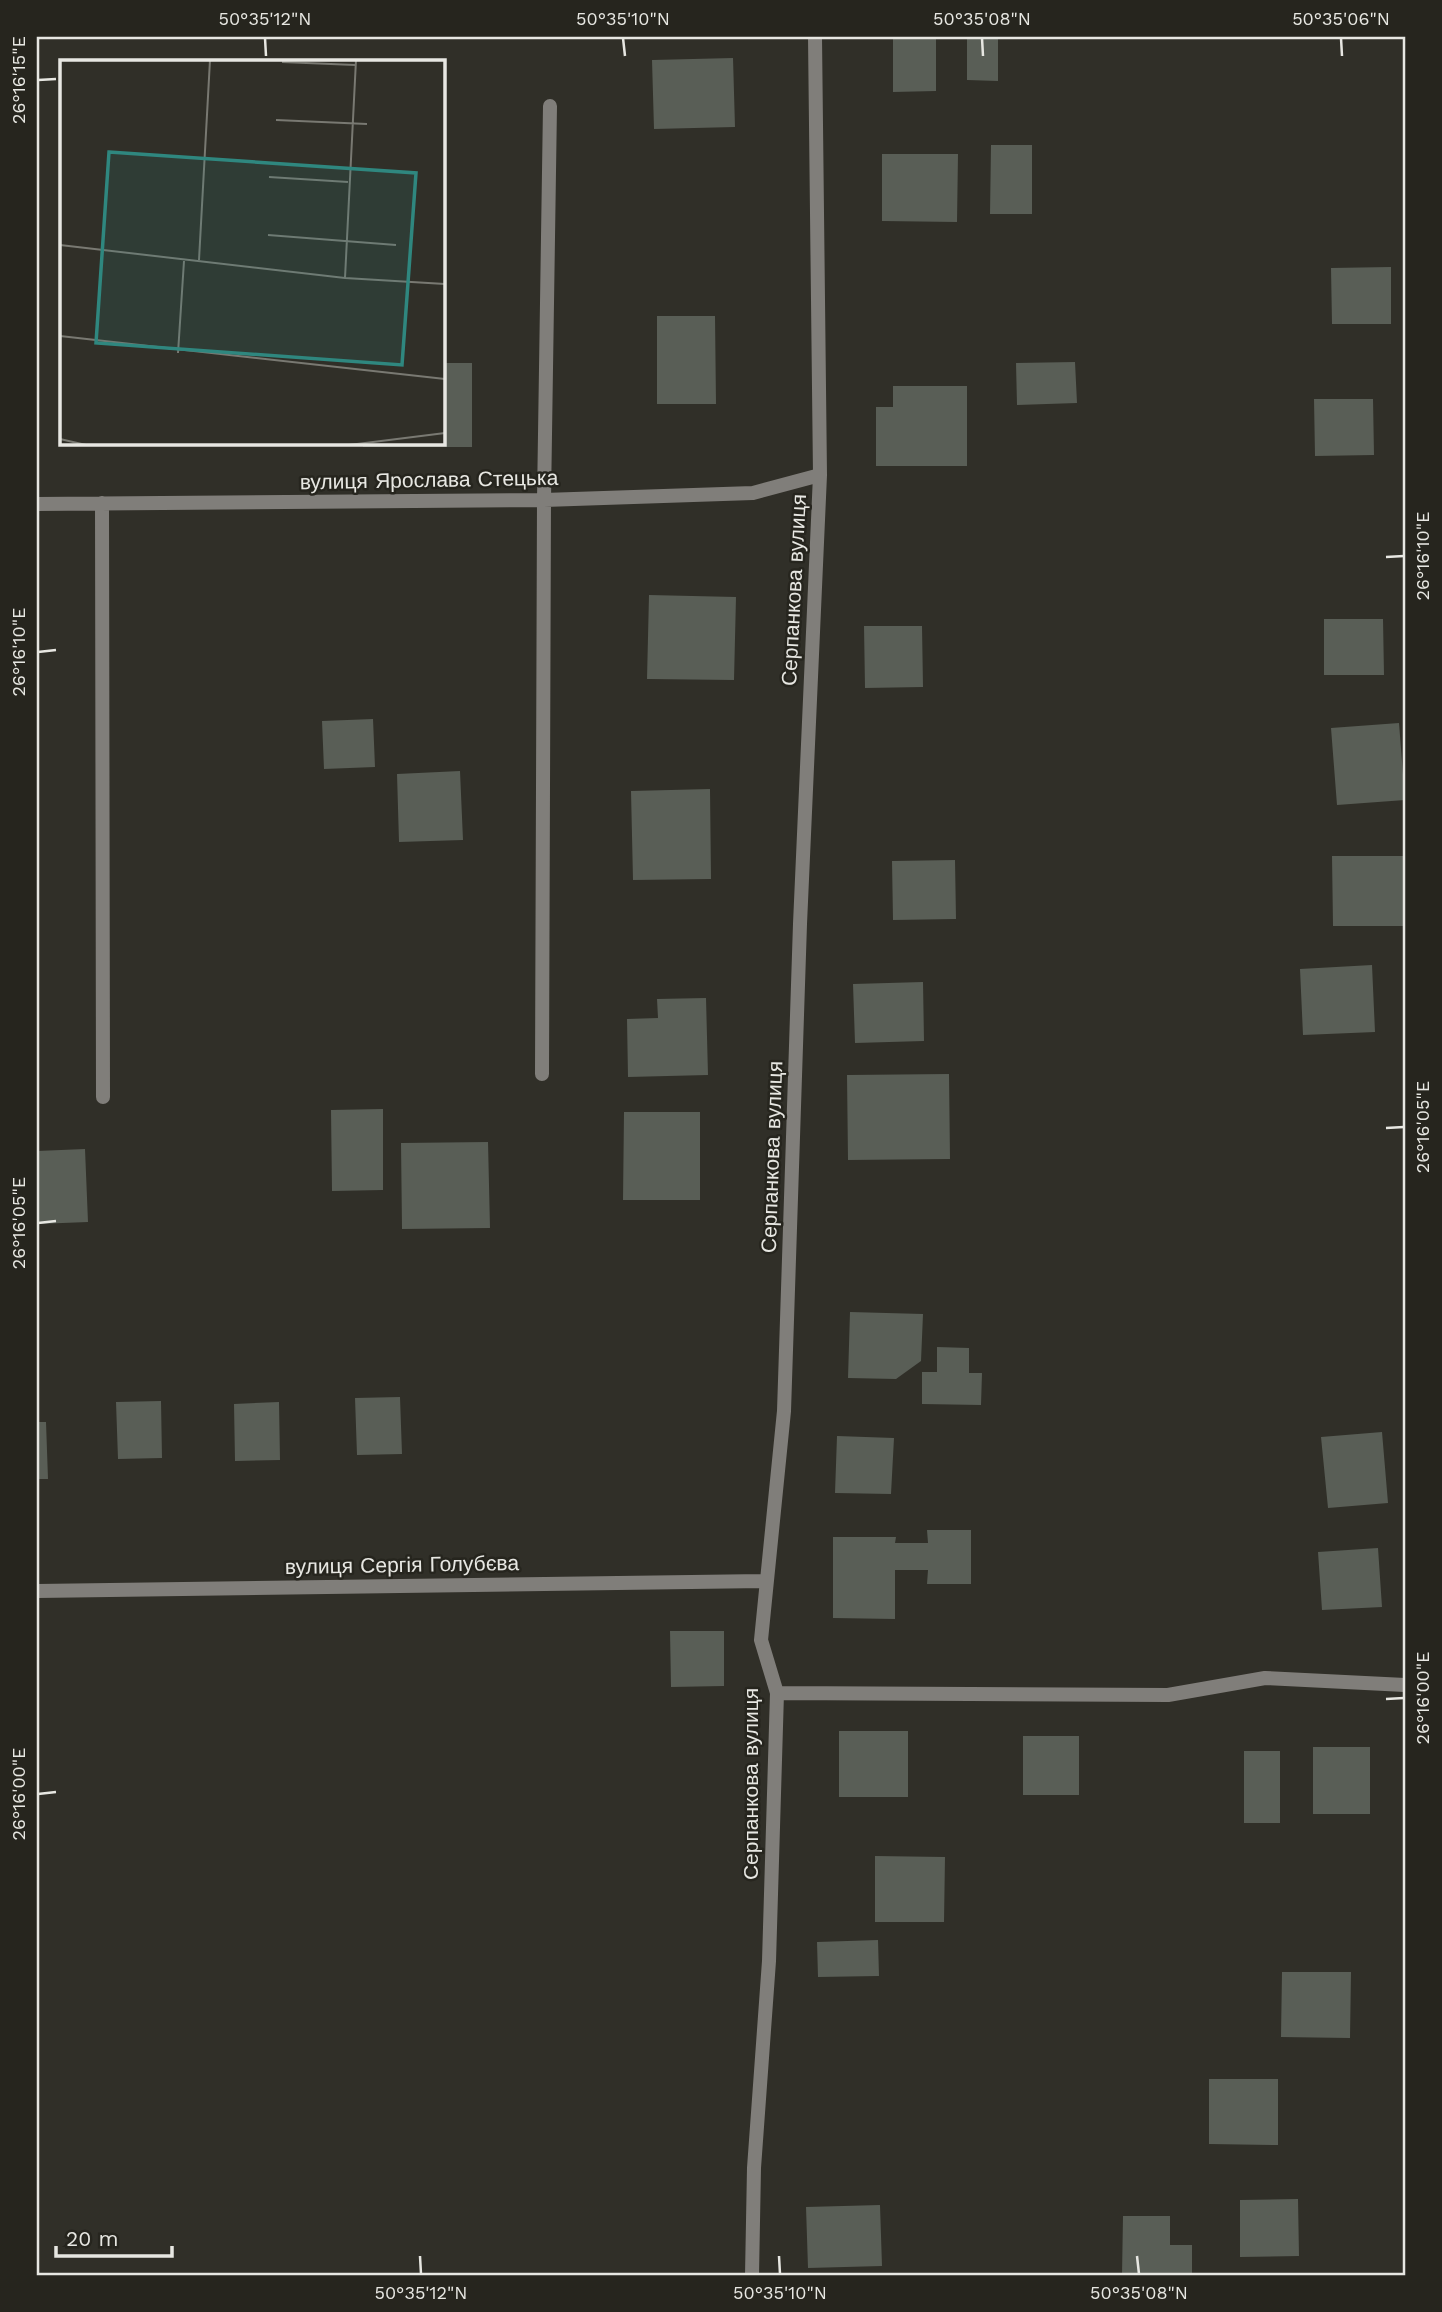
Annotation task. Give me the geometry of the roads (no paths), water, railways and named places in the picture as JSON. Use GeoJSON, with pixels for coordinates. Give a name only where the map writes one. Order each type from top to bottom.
{"type":"FeatureCollection","features":[{"type":"Feature","properties":{"kind":"street","name":"Серпанкова вулиця"},"geometry":{"type":"LineString","coordinates":[[752,2275],[754,2168],[769,1961],[777,1693],[761,1640],[784,1411],[800,924],[820,475],[815,37]]}},
{"type":"Feature","properties":{"kind":"street"},"geometry":{"type":"LineString","coordinates":[[542,1074],[544,500],[550,106]]}},
{"type":"Feature","properties":{"kind":"street","name":"вулиця Ярослава Стецька"},"geometry":{"type":"LineString","coordinates":[[37,504],[544,500],[754,493],[820,475]]}},
{"type":"Feature","properties":{"kind":"street"},"geometry":{"type":"LineString","coordinates":[[102,503],[103,1097]]}},
{"type":"Feature","properties":{"kind":"street","name":"вулиця Сергія Голубєва"},"geometry":{"type":"LineString","coordinates":[[37,1591],[767,1581]]}},
{"type":"Feature","properties":{"kind":"street"},"geometry":{"type":"LineString","coordinates":[[777,1693],[1168,1695],[1265,1678],[1405,1685]]}}]}
